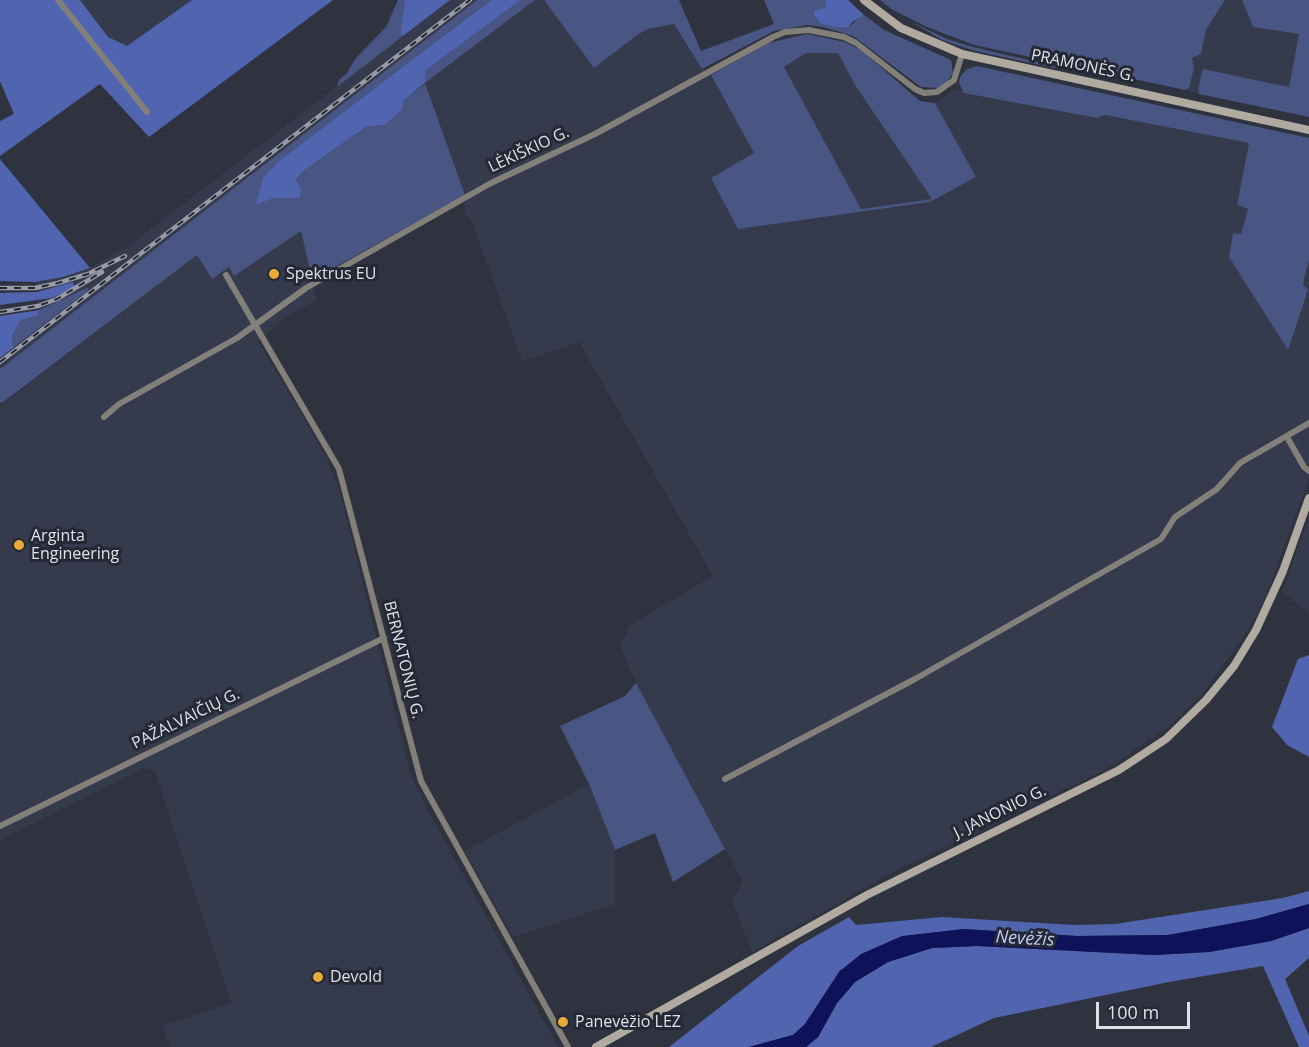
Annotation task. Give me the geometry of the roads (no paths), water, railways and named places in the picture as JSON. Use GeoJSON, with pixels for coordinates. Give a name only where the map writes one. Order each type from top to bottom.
{"type":"FeatureCollection","features":[{"type":"Feature","properties":{"kind":"street"},"geometry":{"type":"LineString","coordinates":[[58,0],[147,112]]}},
{"type":"Feature","properties":{"kind":"street","name":"PRAMONĖS G."},"geometry":{"type":"LineString","coordinates":[[864,0],[901,28],[962,54],[1309,130]]}},
{"type":"Feature","properties":{"kind":"street","name":"LĖKIŠKIO G."},"geometry":{"type":"LineString","coordinates":[[104,417],[119,404],[257,325],[306,288],[491,183],[595,134],[784,32],[821,31],[844,37],[856,43],[915,89],[924,93],[937,92],[954,80],[962,54]]}},
{"type":"Feature","properties":{"kind":"street","name":"BERNATONIŲ G."},"geometry":{"type":"LineString","coordinates":[[226,275],[339,469],[416,766],[426,793],[568,1047]]}},
{"type":"Feature","properties":{"kind":"street"},"geometry":{"type":"LineString","coordinates":[[725,779],[915,679],[1161,539],[1175,517],[1216,489],[1240,463],[1309,423]]}},
{"type":"Feature","properties":{"kind":"street"},"geometry":{"type":"LineString","coordinates":[[1287,437],[1304,467],[1309,471]]}},
{"type":"Feature","properties":{"kind":"street","name":"J. JANONIO G."},"geometry":{"type":"LineString","coordinates":[[596,1047],[867,895],[1119,770],[1166,739],[1206,700],[1234,666],[1256,630],[1283,571],[1309,498]]}},
{"type":"Feature","properties":{"kind":"street","name":"PAŽALVAIČIŲ G."},"geometry":{"type":"LineString","coordinates":[[0,826],[384,638]]}},
{"type":"Feature","properties":{"kind":"water","name":"Nevėžis"},"geometry":{"type":"Polygon","coordinates":[[[1309,904],[1309,928],[1271,941],[1209,952],[1154,955],[978,946],[932,948],[888,962],[855,982],[837,1003],[818,1037],[806,1047],[749,1047],[793,1035],[805,1024],[840,971],[861,954],[902,936],[963,929],[1077,936],[1168,935],[1256,919],[1309,904]]]}},
{"type":"Feature","properties":{"kind":"railway"},"geometry":{"type":"LineString","coordinates":[[0,362],[470,0]]}},
{"type":"Feature","properties":{"kind":"railway"},"geometry":{"type":"LineString","coordinates":[[0,288],[35,288],[58,283],[88,274],[125,256]]}},
{"type":"Feature","properties":{"kind":"railway"},"geometry":{"type":"LineString","coordinates":[[0,312],[38,306],[57,299],[102,272]]}},
{"type":"Feature","properties":{"kind":"place","name":"Spektrus EU"},"geometry":{"type":"Point","coordinates":[274,274]}},
{"type":"Feature","properties":{"kind":"place","name":"Arginta Engineering"},"geometry":{"type":"Point","coordinates":[19,545]}},
{"type":"Feature","properties":{"kind":"place","name":"Devold"},"geometry":{"type":"Point","coordinates":[318,977]}},
{"type":"Feature","properties":{"kind":"place","name":"Panevėžio LEZ"},"geometry":{"type":"Point","coordinates":[563,1022]}}]}
